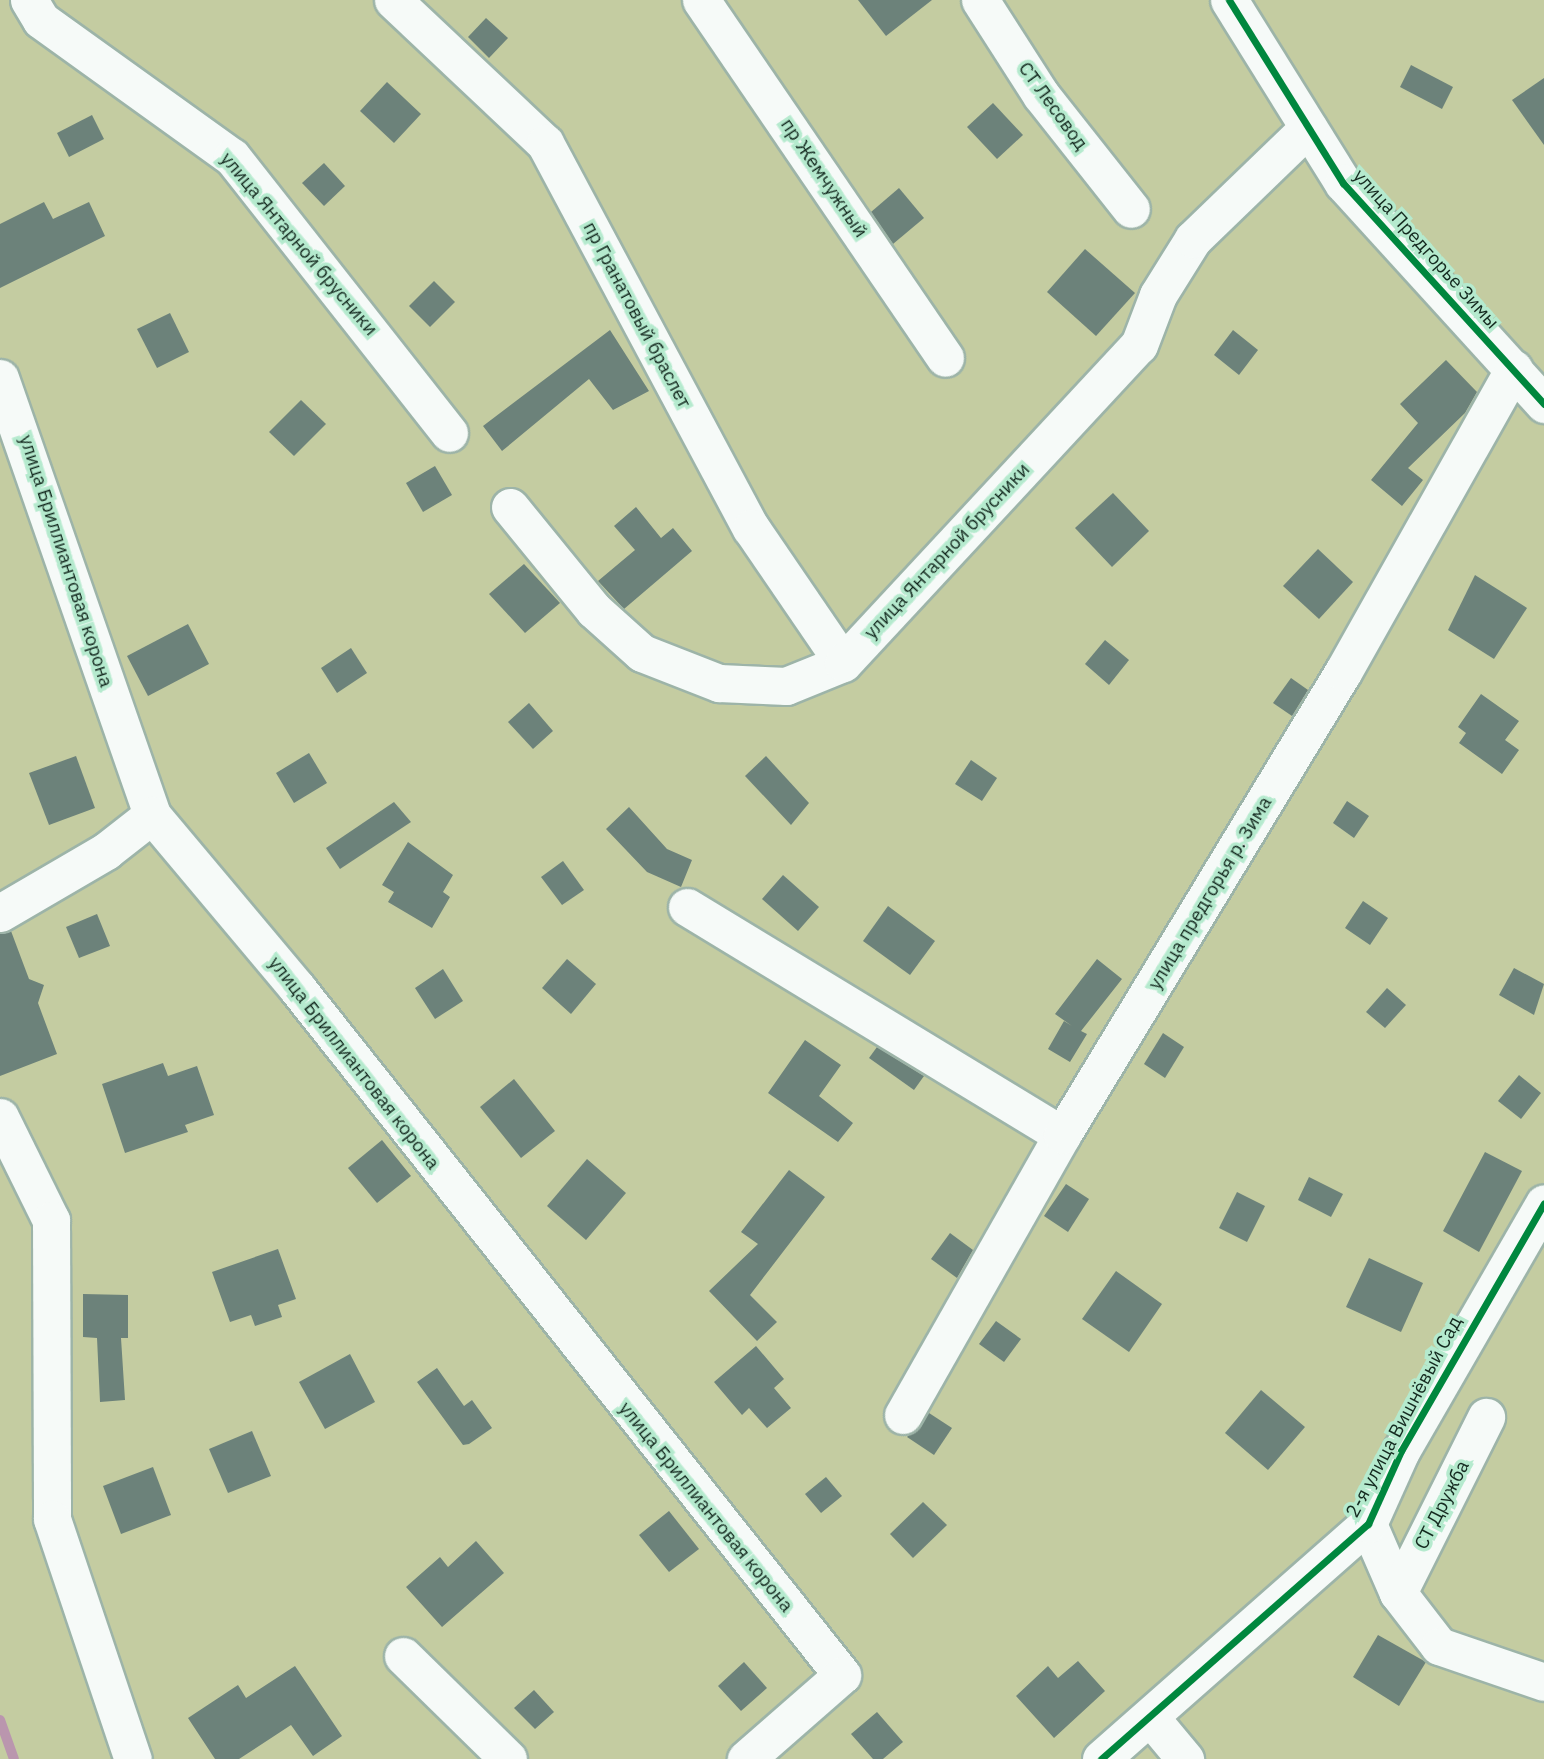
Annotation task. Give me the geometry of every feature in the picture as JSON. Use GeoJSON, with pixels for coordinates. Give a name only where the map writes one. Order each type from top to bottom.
{"type":"FeatureCollection","features":[{"type":"Feature","properties":{"kind":"street","name":"улица Янтарной брусники"},"geometry":{"type":"LineString","coordinates":[[29,0],[41,20],[232,157],[449,433]]}},
{"type":"Feature","properties":{"kind":"street","name":"пр Гранатовый браслет"},"geometry":{"type":"LineString","coordinates":[[393,0],[545,143],[751,528],[843,663]]}},
{"type":"Feature","properties":{"kind":"street","name":"пр Жемчужный"},"geometry":{"type":"LineString","coordinates":[[701,0],[945,358]]}},
{"type":"Feature","properties":{"kind":"street","name":"СТ Лесовод"},"geometry":{"type":"LineString","coordinates":[[980,0],[1041,95],[1131,209]]}},
{"type":"Feature","properties":{"kind":"street","name":"улица Предгорье Зимы"},"geometry":{"type":"LineString","coordinates":[[1229,0],[1343,183],[1544,404]]}},
{"type":"Feature","properties":{"kind":"street","name":"улица Янтарной брусники"},"geometry":{"type":"LineString","coordinates":[[510,507],[594,610],[642,653],[719,683],[786,686],[843,663],[1139,345],[1158,295],[1193,239],[1308,128]]}},
{"type":"Feature","properties":{"kind":"street","name":"улица предгорья р. Зима"},"geometry":{"type":"LineString","coordinates":[[903,1415],[1062,1135],[1343,673],[1514,369]]}},
{"type":"Feature","properties":{"kind":"street","name":"улица Бриллиантовая корона"},"geometry":{"type":"LineString","coordinates":[[0,379],[152,815],[297,988],[842,1675],[746,1759]]}},
{"type":"Feature","properties":{"kind":"street"},"geometry":{"type":"LineString","coordinates":[[0,913],[106,851],[152,815]]}},
{"type":"Feature","properties":{"kind":"street"},"geometry":{"type":"LineString","coordinates":[[687,907],[1062,1135]]}},
{"type":"Feature","properties":{"kind":"street"},"geometry":{"type":"LineString","coordinates":[[0,1117],[51,1220],[52,1519],[133,1759]]}},
{"type":"Feature","properties":{"kind":"street","name":"2-я улица Вишнёвый Сад"},"geometry":{"type":"LineString","coordinates":[[1101,1759],[1368,1524],[1401,1451],[1544,1203]]}},
{"type":"Feature","properties":{"kind":"street","name":"СТ Дружба"},"geometry":{"type":"LineString","coordinates":[[1398,1593],[1486,1417]]}},
{"type":"Feature","properties":{"kind":"street"},"geometry":{"type":"LineString","coordinates":[[1368,1524],[1398,1593],[1439,1646],[1544,1682]]}},
{"type":"Feature","properties":{"kind":"street"},"geometry":{"type":"LineString","coordinates":[[403,1656],[508,1759]]}},
{"type":"Feature","properties":{"kind":"street"},"geometry":{"type":"LineString","coordinates":[[1150,1717],[1185,1759]]}},
{"type":"Feature","properties":{"kind":"green space"},"geometry":{"type":"Polygon","coordinates":[[[0,0],[1544,0],[1544,1759],[0,1759],[0,0]]]}},
{"type":"Feature","properties":{"kind":"building"},"geometry":{"type":"Polygon","coordinates":[[[858,0],[932,0],[886,36],[858,0]]]}},
{"type":"Feature","properties":{"kind":"building"},"geometry":{"type":"Polygon","coordinates":[[[486,18],[508,38],[489,58],[468,37],[486,18]]]}},
{"type":"Feature","properties":{"kind":"building"},"geometry":{"type":"Polygon","coordinates":[[[1411,65],[1453,87],[1442,109],[1400,87],[1411,65]]]}},
{"type":"Feature","properties":{"kind":"building"},"geometry":{"type":"Polygon","coordinates":[[[1544,78],[1544,145],[1512,100],[1544,78]]]}},
{"type":"Feature","properties":{"kind":"building"},"geometry":{"type":"Polygon","coordinates":[[[387,82],[421,114],[394,143],[360,111],[387,82]]]}},
{"type":"Feature","properties":{"kind":"building"},"geometry":{"type":"Polygon","coordinates":[[[993,103],[1023,135],[997,159],[967,127],[993,103]]]}},
{"type":"Feature","properties":{"kind":"building"},"geometry":{"type":"Polygon","coordinates":[[[92,115],[104,139],[69,157],[57,133],[92,115]]]}},
{"type":"Feature","properties":{"kind":"building"},"geometry":{"type":"Polygon","coordinates":[[[324,163],[345,186],[324,206],[302,183],[324,163]]]}},
{"type":"Feature","properties":{"kind":"building"},"geometry":{"type":"Polygon","coordinates":[[[899,188],[924,218],[893,244],[871,212],[899,188]]]}},
{"type":"Feature","properties":{"kind":"building"},"geometry":{"type":"Polygon","coordinates":[[[44,202],[53,219],[89,202],[105,236],[0,288],[0,224],[44,202]]]}},
{"type":"Feature","properties":{"kind":"building"},"geometry":{"type":"Polygon","coordinates":[[[1085,249],[1135,293],[1096,336],[1047,292],[1085,249]]]}},
{"type":"Feature","properties":{"kind":"building"},"geometry":{"type":"Polygon","coordinates":[[[434,281],[455,302],[430,327],[409,306],[434,281]]]}},
{"type":"Feature","properties":{"kind":"building"},"geometry":{"type":"Polygon","coordinates":[[[170,313],[189,352],[157,368],[137,329],[170,313]]]}},
{"type":"Feature","properties":{"kind":"building"},"geometry":{"type":"Polygon","coordinates":[[[610,330],[649,391],[613,410],[589,379],[502,451],[483,426],[610,330]]]}},
{"type":"Feature","properties":{"kind":"building"},"geometry":{"type":"Polygon","coordinates":[[[1233,330],[1258,350],[1239,375],[1214,355],[1233,330]]]}},
{"type":"Feature","properties":{"kind":"building"},"geometry":{"type":"Polygon","coordinates":[[[1446,360],[1477,392],[1465,413],[1408,468],[1423,480],[1402,506],[1371,480],[1418,423],[1400,404],[1446,360]]]}},
{"type":"Feature","properties":{"kind":"building"},"geometry":{"type":"Polygon","coordinates":[[[301,400],[326,424],[294,456],[269,432],[301,400]]]}},
{"type":"Feature","properties":{"kind":"building"},"geometry":{"type":"Polygon","coordinates":[[[435,466],[452,495],[423,512],[406,483],[435,466]]]}},
{"type":"Feature","properties":{"kind":"building"},"geometry":{"type":"Polygon","coordinates":[[[1113,493],[1149,531],[1112,567],[1075,528],[1113,493]]]}},
{"type":"Feature","properties":{"kind":"building"},"geometry":{"type":"Polygon","coordinates":[[[636,507],[661,538],[673,528],[692,551],[624,609],[598,581],[635,550],[614,526],[636,507]]]}},
{"type":"Feature","properties":{"kind":"building"},"geometry":{"type":"Polygon","coordinates":[[[1318,549],[1353,582],[1319,619],[1283,586],[1318,549]]]}},
{"type":"Feature","properties":{"kind":"building"},"geometry":{"type":"Polygon","coordinates":[[[524,564],[560,603],[525,633],[489,594],[524,564]]]}},
{"type":"Feature","properties":{"kind":"building"},"geometry":{"type":"Polygon","coordinates":[[[1475,575],[1527,608],[1494,659],[1448,630],[1475,575]]]}},
{"type":"Feature","properties":{"kind":"building"},"geometry":{"type":"Polygon","coordinates":[[[188,624],[209,664],[148,696],[127,656],[188,624]]]}},
{"type":"Feature","properties":{"kind":"building"},"geometry":{"type":"Polygon","coordinates":[[[1105,640],[1129,660],[1109,685],[1085,664],[1105,640]]]}},
{"type":"Feature","properties":{"kind":"building"},"geometry":{"type":"Polygon","coordinates":[[[351,648],[367,673],[337,693],[321,668],[351,648]]]}},
{"type":"Feature","properties":{"kind":"building"},"geometry":{"type":"Polygon","coordinates":[[[1291,678],[1308,690],[1292,716],[1273,703],[1291,678]]]}},
{"type":"Feature","properties":{"kind":"building"},"geometry":{"type":"Polygon","coordinates":[[[1481,694],[1519,721],[1505,740],[1519,750],[1502,774],[1459,743],[1466,733],[1458,727],[1481,694]]]}},
{"type":"Feature","properties":{"kind":"building"},"geometry":{"type":"Polygon","coordinates":[[[529,703],[553,731],[533,749],[508,722],[529,703]]]}},
{"type":"Feature","properties":{"kind":"building"},"geometry":{"type":"Polygon","coordinates":[[[309,753],[327,783],[294,803],[276,773],[309,753]]]}},
{"type":"Feature","properties":{"kind":"building"},"geometry":{"type":"Polygon","coordinates":[[[76,756],[95,808],[49,825],[29,773],[76,756]]]}},
{"type":"Feature","properties":{"kind":"building"},"geometry":{"type":"Polygon","coordinates":[[[766,756],[809,803],[791,825],[745,776],[766,756]]]}},
{"type":"Feature","properties":{"kind":"building"},"geometry":{"type":"Polygon","coordinates":[[[971,760],[997,778],[982,801],[955,784],[971,760]]]}},
{"type":"Feature","properties":{"kind":"building"},"geometry":{"type":"Polygon","coordinates":[[[1347,801],[1369,816],[1354,838],[1333,823],[1347,801]]]}},
{"type":"Feature","properties":{"kind":"building"},"geometry":{"type":"Polygon","coordinates":[[[394,802],[411,822],[340,869],[326,848],[394,802]]]}},
{"type":"Feature","properties":{"kind":"building"},"geometry":{"type":"Polygon","coordinates":[[[629,807],[667,849],[692,860],[681,887],[647,872],[606,829],[629,807]]]}},
{"type":"Feature","properties":{"kind":"building"},"geometry":{"type":"Polygon","coordinates":[[[408,842],[453,875],[443,892],[450,897],[432,928],[388,902],[394,892],[382,885],[408,842]]]}},
{"type":"Feature","properties":{"kind":"building"},"geometry":{"type":"Polygon","coordinates":[[[563,861],[584,890],[562,905],[541,877],[563,861]]]}},
{"type":"Feature","properties":{"kind":"building"},"geometry":{"type":"Polygon","coordinates":[[[783,875],[819,907],[798,931],[762,899],[783,875]]]}},
{"type":"Feature","properties":{"kind":"building"},"geometry":{"type":"Polygon","coordinates":[[[1363,901],[1388,918],[1370,945],[1345,928],[1363,901]]]}},
{"type":"Feature","properties":{"kind":"building"},"geometry":{"type":"Polygon","coordinates":[[[888,906],[935,941],[910,975],[863,941],[888,906]]]}},
{"type":"Feature","properties":{"kind":"building"},"geometry":{"type":"Polygon","coordinates":[[[97,914],[110,946],[79,958],[66,927],[97,914]]]}},
{"type":"Feature","properties":{"kind":"building"},"geometry":{"type":"Polygon","coordinates":[[[11,931],[29,979],[44,985],[38,1003],[57,1054],[0,1076],[0,934],[11,931]]]}},
{"type":"Feature","properties":{"kind":"building"},"geometry":{"type":"Polygon","coordinates":[[[567,959],[596,984],[571,1014],[542,988],[567,959]]]}},
{"type":"Feature","properties":{"kind":"building"},"geometry":{"type":"Polygon","coordinates":[[[1097,959],[1122,979],[1081,1031],[1087,1034],[1070,1062],[1048,1049],[1064,1021],[1072,1026],[1055,1014],[1097,959]]]}},
{"type":"Feature","properties":{"kind":"building"},"geometry":{"type":"Polygon","coordinates":[[[1514,968],[1544,984],[1534,1015],[1499,995],[1514,968]]]}},
{"type":"Feature","properties":{"kind":"building"},"geometry":{"type":"Polygon","coordinates":[[[443,969],[463,1001],[435,1019],[415,988],[443,969]]]}},
{"type":"Feature","properties":{"kind":"building"},"geometry":{"type":"Polygon","coordinates":[[[1387,988],[1406,1005],[1385,1028],[1366,1012],[1387,988]]]}},
{"type":"Feature","properties":{"kind":"building"},"geometry":{"type":"Polygon","coordinates":[[[1163,1033],[1184,1047],[1165,1078],[1144,1064],[1163,1033]]]}},
{"type":"Feature","properties":{"kind":"building"},"geometry":{"type":"Polygon","coordinates":[[[805,1040],[841,1065],[819,1096],[853,1123],[838,1142],[768,1093],[805,1040]]]}},
{"type":"Feature","properties":{"kind":"building"},"geometry":{"type":"Polygon","coordinates":[[[877,1047],[924,1076],[914,1090],[869,1058],[877,1047]]]}},
{"type":"Feature","properties":{"kind":"building"},"geometry":{"type":"Polygon","coordinates":[[[163,1063],[168,1076],[197,1066],[214,1115],[185,1125],[188,1132],[125,1153],[102,1084],[163,1063]]]}},
{"type":"Feature","properties":{"kind":"building"},"geometry":{"type":"Polygon","coordinates":[[[1519,1075],[1541,1093],[1521,1119],[1498,1101],[1519,1075]]]}},
{"type":"Feature","properties":{"kind":"building"},"geometry":{"type":"Polygon","coordinates":[[[514,1079],[555,1131],[521,1158],[480,1107],[514,1079]]]}},
{"type":"Feature","properties":{"kind":"building"},"geometry":{"type":"Polygon","coordinates":[[[382,1140],[411,1176],[377,1203],[348,1168],[382,1140]]]}},
{"type":"Feature","properties":{"kind":"building"},"geometry":{"type":"Polygon","coordinates":[[[1485,1152],[1522,1171],[1479,1252],[1443,1231],[1485,1152]]]}},
{"type":"Feature","properties":{"kind":"building"},"geometry":{"type":"Polygon","coordinates":[[[587,1159],[626,1193],[586,1240],[547,1206],[587,1159]]]}},
{"type":"Feature","properties":{"kind":"building"},"geometry":{"type":"Polygon","coordinates":[[[789,1170],[825,1197],[750,1295],[777,1322],[757,1341],[709,1291],[758,1244],[741,1232],[789,1170]]]}},
{"type":"Feature","properties":{"kind":"building"},"geometry":{"type":"Polygon","coordinates":[[[1309,1177],[1343,1194],[1331,1217],[1298,1200],[1309,1177]]]}},
{"type":"Feature","properties":{"kind":"building"},"geometry":{"type":"Polygon","coordinates":[[[1066,1184],[1089,1199],[1068,1232],[1044,1216],[1066,1184]]]}},
{"type":"Feature","properties":{"kind":"building"},"geometry":{"type":"Polygon","coordinates":[[[1237,1192],[1265,1206],[1247,1242],[1219,1228],[1237,1192]]]}},
{"type":"Feature","properties":{"kind":"building"},"geometry":{"type":"Polygon","coordinates":[[[950,1233],[973,1250],[957,1278],[931,1259],[950,1233]]]}},
{"type":"Feature","properties":{"kind":"building"},"geometry":{"type":"Polygon","coordinates":[[[278,1249],[296,1299],[278,1305],[282,1317],[255,1326],[251,1315],[230,1322],[212,1272],[278,1249]]]}},
{"type":"Feature","properties":{"kind":"building"},"geometry":{"type":"Polygon","coordinates":[[[1369,1258],[1423,1283],[1401,1332],[1346,1307],[1369,1258]]]}},
{"type":"Feature","properties":{"kind":"building"},"geometry":{"type":"Polygon","coordinates":[[[1116,1271],[1162,1304],[1129,1352],[1082,1319],[1116,1271]]]}},
{"type":"Feature","properties":{"kind":"building"},"geometry":{"type":"Polygon","coordinates":[[[83,1294],[128,1295],[128,1338],[121,1338],[125,1400],[100,1402],[97,1338],[83,1337],[83,1294]]]}},
{"type":"Feature","properties":{"kind":"building"},"geometry":{"type":"Polygon","coordinates":[[[996,1321],[1021,1339],[1004,1362],[979,1344],[996,1321]]]}},
{"type":"Feature","properties":{"kind":"building"},"geometry":{"type":"Polygon","coordinates":[[[756,1346],[784,1379],[774,1388],[791,1408],[767,1428],[749,1408],[742,1415],[714,1382],[756,1346]]]}},
{"type":"Feature","properties":{"kind":"building"},"geometry":{"type":"Polygon","coordinates":[[[350,1354],[375,1402],[325,1429],[299,1382],[350,1354]]]}},
{"type":"Feature","properties":{"kind":"building"},"geometry":{"type":"Polygon","coordinates":[[[437,1368],[464,1406],[472,1400],[492,1428],[469,1444],[463,1445],[417,1382],[437,1368]]]}},
{"type":"Feature","properties":{"kind":"building"},"geometry":{"type":"Polygon","coordinates":[[[1261,1390],[1305,1427],[1268,1470],[1225,1433],[1261,1390]]]}},
{"type":"Feature","properties":{"kind":"building"},"geometry":{"type":"Polygon","coordinates":[[[929,1413],[952,1428],[934,1455],[907,1437],[929,1413]]]}},
{"type":"Feature","properties":{"kind":"building"},"geometry":{"type":"Polygon","coordinates":[[[252,1431],[271,1476],[228,1493],[209,1449],[252,1431]]]}},
{"type":"Feature","properties":{"kind":"building"},"geometry":{"type":"Polygon","coordinates":[[[153,1467],[171,1515],[121,1534],[103,1486],[153,1467]]]}},
{"type":"Feature","properties":{"kind":"building"},"geometry":{"type":"Polygon","coordinates":[[[826,1477],[842,1496],[821,1513],[805,1494],[826,1477]]]}},
{"type":"Feature","properties":{"kind":"building"},"geometry":{"type":"Polygon","coordinates":[[[923,1502],[947,1525],[913,1558],[890,1534],[923,1502]]]}},
{"type":"Feature","properties":{"kind":"building"},"geometry":{"type":"Polygon","coordinates":[[[669,1511],[699,1549],[669,1572],[639,1535],[669,1511]]]}},
{"type":"Feature","properties":{"kind":"building"},"geometry":{"type":"Polygon","coordinates":[[[476,1541],[504,1573],[442,1627],[406,1587],[440,1557],[448,1567],[476,1541]]]}},
{"type":"Feature","properties":{"kind":"building"},"geometry":{"type":"Polygon","coordinates":[[[1378,1635],[1426,1662],[1399,1706],[1353,1677],[1378,1635]]]}},
{"type":"Feature","properties":{"kind":"building"},"geometry":{"type":"Polygon","coordinates":[[[1078,1661],[1105,1691],[1054,1738],[1016,1696],[1048,1666],[1058,1678],[1078,1661]]]}},
{"type":"Feature","properties":{"kind":"building"},"geometry":{"type":"Polygon","coordinates":[[[744,1662],[767,1688],[741,1711],[718,1686],[744,1662]]]}},
{"type":"Feature","properties":{"kind":"building"},"geometry":{"type":"Polygon","coordinates":[[[295,1666],[342,1736],[313,1756],[291,1725],[239,1759],[215,1759],[188,1718],[238,1685],[246,1698],[295,1666]]]}},
{"type":"Feature","properties":{"kind":"building"},"geometry":{"type":"Polygon","coordinates":[[[534,1690],[554,1712],[535,1729],[514,1708],[534,1690]]]}},
{"type":"Feature","properties":{"kind":"building"},"geometry":{"type":"Polygon","coordinates":[[[877,1712],[903,1742],[883,1759],[873,1759],[851,1734],[877,1712]]]}},
{"type":"Feature","properties":{"kind":"waterway"},"geometry":{"type":"LineString","coordinates":[[0,1720],[14,1759]]}},
{"type":"Feature","properties":{"kind":"cycle path"},"geometry":{"type":"LineString","coordinates":[[1229,0],[1343,183],[1544,404]]}},
{"type":"Feature","properties":{"kind":"cycle path"},"geometry":{"type":"LineString","coordinates":[[1101,1759],[1368,1524],[1401,1451],[1544,1203]]}}]}
